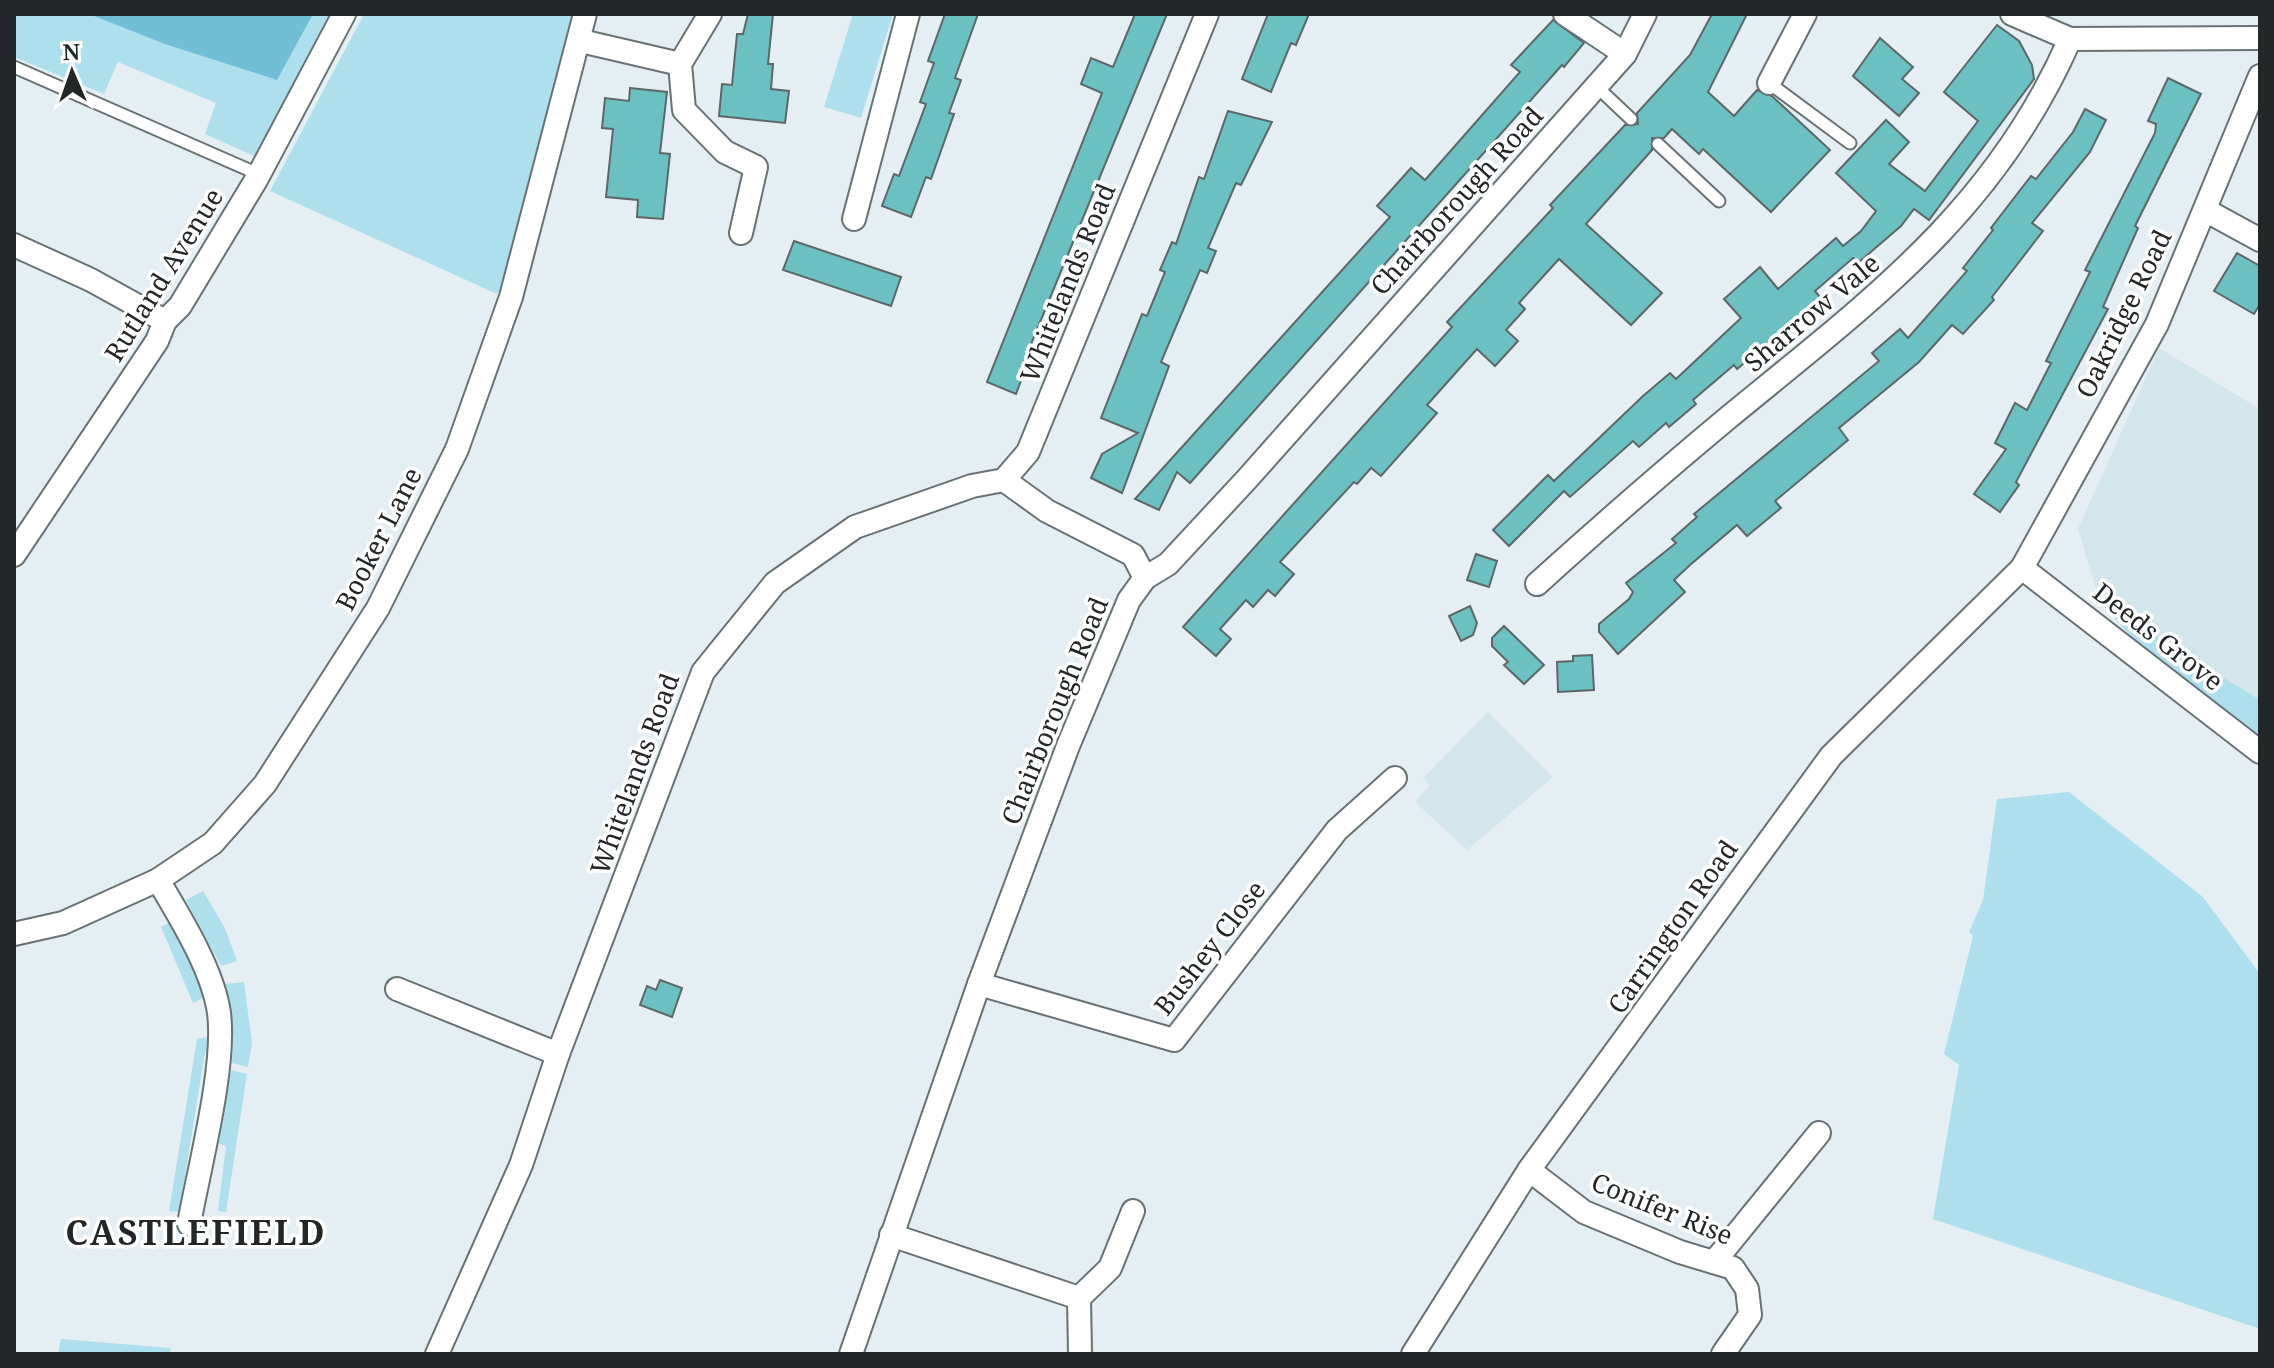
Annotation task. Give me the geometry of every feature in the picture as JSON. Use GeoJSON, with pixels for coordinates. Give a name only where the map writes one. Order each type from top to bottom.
{"type":"FeatureCollection","features":[{"type":"Feature","properties":{"kind":"street","name":"Rutland Avenue"},"geometry":{"type":"LineString","coordinates":[[14,555],[86,452],[157,341],[165,321],[180,306],[258,174],[344,14]]}},
{"type":"Feature","properties":{"kind":"street","name":"Booker Lane"},"geometry":{"type":"LineString","coordinates":[[14,934],[63,923],[158,880],[213,843],[265,784],[378,608],[457,449],[501,325],[581,41],[585,14]]}},
{"type":"Feature","properties":{"kind":"street"},"geometry":{"type":"LineString","coordinates":[[710,14],[680,64],[684,110],[725,152],[756,167],[741,233]]}},
{"type":"Feature","properties":{"kind":"street"},"geometry":{"type":"LineString","coordinates":[[854,219],[908,14]]}},
{"type":"Feature","properties":{"kind":"street","name":"Whitelands Road"},"geometry":{"type":"LineString","coordinates":[[437,1354],[521,1165],[558,1054],[703,672],[775,583],[855,527],[972,486],[1004,480],[1028,452],[1207,14]]}},
{"type":"Feature","properties":{"kind":"street"},"geometry":{"type":"LineString","coordinates":[[1565,14],[1625,54]]}},
{"type":"Feature","properties":{"kind":"street","name":"Chairborough Road"},"geometry":{"type":"LineString","coordinates":[[851,1354],[979,984],[1068,746],[1129,600],[1145,578],[1168,564],[1247,479],[1625,54],[1645,14]]}},
{"type":"Feature","properties":{"kind":"street"},"geometry":{"type":"LineString","coordinates":[[1769,83],[1805,14]]}},
{"type":"Feature","properties":{"kind":"street"},"geometry":{"type":"LineString","coordinates":[[2018,15],[2070,39],[2260,38]]}},
{"type":"Feature","properties":{"kind":"street","name":"Sharrow Vale"},"geometry":{"type":"LineString","coordinates":[[1537,584],[1633,498],[1808,356],[1913,264],[1976,196],[2029,120],[2070,39]]}},
{"type":"Feature","properties":{"kind":"street"},"geometry":{"type":"LineString","coordinates":[[581,41],[680,64]]}},
{"type":"Feature","properties":{"kind":"street","name":"Oakridge Road"},"geometry":{"type":"LineString","coordinates":[[2022,568],[2157,324],[2260,76]]}},
{"type":"Feature","properties":{"kind":"street"},"geometry":{"type":"LineString","coordinates":[[2205,210],[2260,240]]}},
{"type":"Feature","properties":{"kind":"street"},"geometry":{"type":"LineString","coordinates":[[14,245],[91,280],[165,321]]}},
{"type":"Feature","properties":{"kind":"street"},"geometry":{"type":"LineString","coordinates":[[1004,480],[1047,511],[1133,555],[1145,578]]}},
{"type":"Feature","properties":{"kind":"street","name":"Deeds Grove"},"geometry":{"type":"LineString","coordinates":[[2022,568],[2260,752]]}},
{"type":"Feature","properties":{"kind":"street","name":"Carrington Road"},"geometry":{"type":"LineString","coordinates":[[1413,1354],[1529,1170],[1831,756],[2022,568]]}},
{"type":"Feature","properties":{"kind":"street","name":"Bushey Close"},"geometry":{"type":"LineString","coordinates":[[979,984],[1174,1040],[1337,830],[1395,778]]}},
{"type":"Feature","properties":{"kind":"street"},"geometry":{"type":"LineString","coordinates":[[158,880],[192,937],[219,1013],[216,1074],[189,1224]]}},
{"type":"Feature","properties":{"kind":"street"},"geometry":{"type":"LineString","coordinates":[[397,989],[558,1054]]}},
{"type":"Feature","properties":{"kind":"street"},"geometry":{"type":"LineString","coordinates":[[1714,1262],[1819,1133]]}},
{"type":"Feature","properties":{"kind":"street","name":"Conifer Rise"},"geometry":{"type":"LineString","coordinates":[[1529,1170],[1584,1212],[1680,1252],[1733,1268],[1747,1289],[1750,1315],[1723,1354]]}},
{"type":"Feature","properties":{"kind":"street"},"geometry":{"type":"LineString","coordinates":[[1080,1354],[1079,1298],[1110,1268],[1133,1211]]}},
{"type":"Feature","properties":{"kind":"street"},"geometry":{"type":"LineString","coordinates":[[891,1235],[1079,1298]]}},
{"type":"Feature","properties":{"kind":"lane"},"geometry":{"type":"LineString","coordinates":[[14,67],[258,174]]}},
{"type":"Feature","properties":{"kind":"lane"},"geometry":{"type":"LineString","coordinates":[[1769,83],[1850,143]]}},
{"type":"Feature","properties":{"kind":"lane"},"geometry":{"type":"LineString","coordinates":[[1596,86],[1631,119]]}},
{"type":"Feature","properties":{"kind":"lane"},"geometry":{"type":"LineString","coordinates":[[1658,144],[1719,201]]}},
{"type":"Feature","properties":{"kind":"shaded area"},"geometry":{"type":"Polygon","coordinates":[[[14,14],[332,14],[254,156],[205,134],[216,103],[118,62],[104,94],[14,57],[14,14]]]}},
{"type":"Feature","properties":{"kind":"shaded area"},"geometry":{"type":"Polygon","coordinates":[[[89,14],[313,14],[277,80],[165,44],[89,14]]]}},
{"type":"Feature","properties":{"kind":"shaded area"},"geometry":{"type":"Polygon","coordinates":[[[364,14],[581,14],[519,253],[497,294],[270,191],[364,14]]]}},
{"type":"Feature","properties":{"kind":"shaded area"},"geometry":{"type":"Polygon","coordinates":[[[853,14],[893,14],[861,118],[824,107],[853,14]]]}},
{"type":"Feature","properties":{"kind":"shaded area"},"geometry":{"type":"Polygon","coordinates":[[[2159,348],[2260,409],[2260,700],[2100,602],[2078,529],[2159,348]]]}},
{"type":"Feature","properties":{"kind":"shaded area"},"geometry":{"type":"Polygon","coordinates":[[[2100,602],[2260,700],[2260,740],[2151,658],[2100,602]]]}},
{"type":"Feature","properties":{"kind":"shaded area"},"geometry":{"type":"Polygon","coordinates":[[[1488,712],[1553,777],[1467,850],[1415,802],[1430,785],[1423,778],[1488,712]]]}},
{"type":"Feature","properties":{"kind":"shaded area"},"geometry":{"type":"Polygon","coordinates":[[[2069,792],[2203,897],[2260,974],[2260,1329],[1933,1219],[1959,1065],[1944,1054],[1973,936],[1969,932],[1983,900],[1997,799],[2069,792]]]}},
{"type":"Feature","properties":{"kind":"shaded area"},"geometry":{"type":"Polygon","coordinates":[[[203,891],[225,928],[237,961],[221,966],[186,900],[203,891]]]}},
{"type":"Feature","properties":{"kind":"shaded area"},"geometry":{"type":"Polygon","coordinates":[[[177,918],[207,996],[193,1003],[161,927],[177,918]]]}},
{"type":"Feature","properties":{"kind":"shaded area"},"geometry":{"type":"Polygon","coordinates":[[[244,982],[252,1043],[248,1067],[232,1063],[233,1025],[225,984],[244,982]]]}},
{"type":"Feature","properties":{"kind":"shaded area"},"geometry":{"type":"Polygon","coordinates":[[[212,1036],[213,1053],[205,1053],[179,1212],[169,1211],[197,1039],[212,1036]]]}},
{"type":"Feature","properties":{"kind":"shaded area"},"geometry":{"type":"Polygon","coordinates":[[[231,1070],[247,1074],[226,1212],[218,1211],[226,1146],[219,1144],[231,1070]]]}},
{"type":"Feature","properties":{"kind":"shaded area"},"geometry":{"type":"Polygon","coordinates":[[[61,1339],[171,1348],[169,1354],[58,1354],[61,1339]]]}},
{"type":"Feature","properties":{"kind":"building"},"geometry":{"type":"Polygon","coordinates":[[[748,14],[773,14],[768,64],[773,64],[771,89],[789,91],[785,123],[719,116],[722,84],[732,85],[737,34],[743,34],[748,14]]]}},
{"type":"Feature","properties":{"kind":"building"},"geometry":{"type":"Polygon","coordinates":[[[945,14],[978,14],[955,78],[961,80],[949,113],[954,114],[931,179],[926,177],[911,217],[882,206],[894,174],[899,176],[926,104],[920,102],[934,63],[928,61],[945,14]]]}},
{"type":"Feature","properties":{"kind":"building"},"geometry":{"type":"Polygon","coordinates":[[[1135,14],[1167,14],[1024,361],[1028,362],[1016,394],[987,382],[1102,93],[1081,84],[1091,58],[1113,67],[1135,14]]]}},
{"type":"Feature","properties":{"kind":"building"},"geometry":{"type":"Polygon","coordinates":[[[1268,14],[1309,14],[1296,45],[1291,43],[1271,92],[1242,79],[1268,14]]]}},
{"type":"Feature","properties":{"kind":"building"},"geometry":{"type":"Polygon","coordinates":[[[1712,14],[1747,14],[1708,92],[1734,116],[1757,90],[1772,96],[1830,150],[1771,212],[1703,149],[1699,154],[1672,129],[1664,138],[1652,138],[1652,150],[1586,224],[1662,293],[1631,325],[1559,259],[1519,303],[1525,309],[1506,330],[1518,341],[1495,366],[1477,349],[1427,405],[1437,413],[1381,476],[1371,468],[1357,484],[1354,482],[1280,562],[1294,574],[1275,596],[1268,590],[1253,607],[1246,600],[1220,629],[1231,639],[1216,656],[1183,627],[1452,327],[1447,322],[1553,208],[1550,205],[1625,125],[1638,124],[1637,113],[1690,55],[1712,14]]]}},
{"type":"Feature","properties":{"kind":"building"},"geometry":{"type":"Polygon","coordinates":[[[1553,20],[1584,43],[1564,67],[1562,65],[1190,483],[1177,472],[1159,510],[1135,499],[1390,217],[1377,206],[1411,168],[1425,180],[1520,72],[1511,65],[1553,20]]]}},
{"type":"Feature","properties":{"kind":"building"},"geometry":{"type":"Polygon","coordinates":[[[1997,25],[2019,41],[2032,65],[2034,79],[1929,220],[1914,209],[1901,226],[1858,263],[1853,258],[1815,291],[1820,297],[1767,348],[1765,346],[1737,369],[1734,365],[1693,400],[1696,404],[1669,427],[1666,423],[1639,447],[1633,441],[1570,497],[1564,491],[1509,546],[1493,530],[1548,475],[1554,481],[1643,396],[1670,373],[1676,379],[1741,318],[1724,299],[1760,267],[1778,289],[1836,238],[1843,246],[1861,231],[1876,211],[1836,173],[1886,120],[1909,142],[1889,164],[1925,191],[1978,121],[1944,92],[1997,25]]]}},
{"type":"Feature","properties":{"kind":"building"},"geometry":{"type":"Polygon","coordinates":[[[1880,38],[1913,67],[1902,79],[1919,93],[1899,116],[1853,76],[1880,38]]]}},
{"type":"Feature","properties":{"kind":"building"},"geometry":{"type":"Polygon","coordinates":[[[2168,78],[2201,94],[2135,226],[2138,228],[2103,307],[2108,309],[2016,482],[2019,485],[2000,512],[1974,494],[2006,449],[1995,443],[2015,403],[2027,410],[2051,363],[2046,361],[2090,272],[2085,270],[2155,133],[2156,124],[2148,121],[2168,78]]]}},
{"type":"Feature","properties":{"kind":"building"},"geometry":{"type":"Polygon","coordinates":[[[630,88],[667,92],[660,153],[670,154],[663,219],[637,217],[638,200],[606,197],[613,129],[602,128],[605,98],[629,101],[630,88]]]}},
{"type":"Feature","properties":{"kind":"building"},"geometry":{"type":"Polygon","coordinates":[[[2085,109],[2106,120],[2090,152],[2032,223],[2043,231],[1992,297],[1994,300],[1963,334],[1952,325],[1919,362],[1839,428],[1848,440],[1775,501],[1781,508],[1747,536],[1737,525],[1674,580],[1685,592],[1618,654],[1599,632],[1599,624],[1629,599],[1633,592],[1626,583],[1676,543],[1672,539],[1697,517],[1694,514],[1879,361],[1872,353],[1900,329],[1908,338],[1967,271],[1963,268],[1993,230],[1991,228],[2031,176],[2036,179],[2073,132],[2085,109]]]}},
{"type":"Feature","properties":{"kind":"building"},"geometry":{"type":"Polygon","coordinates":[[[1228,111],[1272,122],[1241,185],[1236,183],[1208,248],[1216,251],[1207,273],[1200,270],[1161,362],[1169,366],[1122,493],[1091,478],[1102,454],[1138,433],[1101,418],[1142,314],[1147,316],[1165,272],[1160,270],[1172,242],[1176,244],[1199,177],[1204,179],[1228,111]]]}},
{"type":"Feature","properties":{"kind":"building"},"geometry":{"type":"Polygon","coordinates":[[[794,241],[901,277],[891,306],[783,270],[794,241]]]}},
{"type":"Feature","properties":{"kind":"building"},"geometry":{"type":"Polygon","coordinates":[[[2237,253],[2260,266],[2260,304],[2254,314],[2214,291],[2237,253]]]}},
{"type":"Feature","properties":{"kind":"building"},"geometry":{"type":"Polygon","coordinates":[[[1476,554],[1497,561],[1489,587],[1467,580],[1476,554]]]}},
{"type":"Feature","properties":{"kind":"building"},"geometry":{"type":"Polygon","coordinates":[[[1470,606],[1477,623],[1473,635],[1461,641],[1449,616],[1470,606]]]}},
{"type":"Feature","properties":{"kind":"building"},"geometry":{"type":"Polygon","coordinates":[[[1504,626],[1544,665],[1524,684],[1504,665],[1508,662],[1492,646],[1492,638],[1504,626]]]}},
{"type":"Feature","properties":{"kind":"building"},"geometry":{"type":"Polygon","coordinates":[[[1592,655],[1594,690],[1558,692],[1557,662],[1573,661],[1573,656],[1592,655]]]}},
{"type":"Feature","properties":{"kind":"building"},"geometry":{"type":"Polygon","coordinates":[[[660,980],[682,988],[672,1017],[640,1005],[647,986],[656,990],[660,980]]]}},
{"type":"Feature","properties":{"kind":"district","name":"CASTLEFIELD"},"geometry":{"type":"Point","coordinates":[196,1233]}}]}
